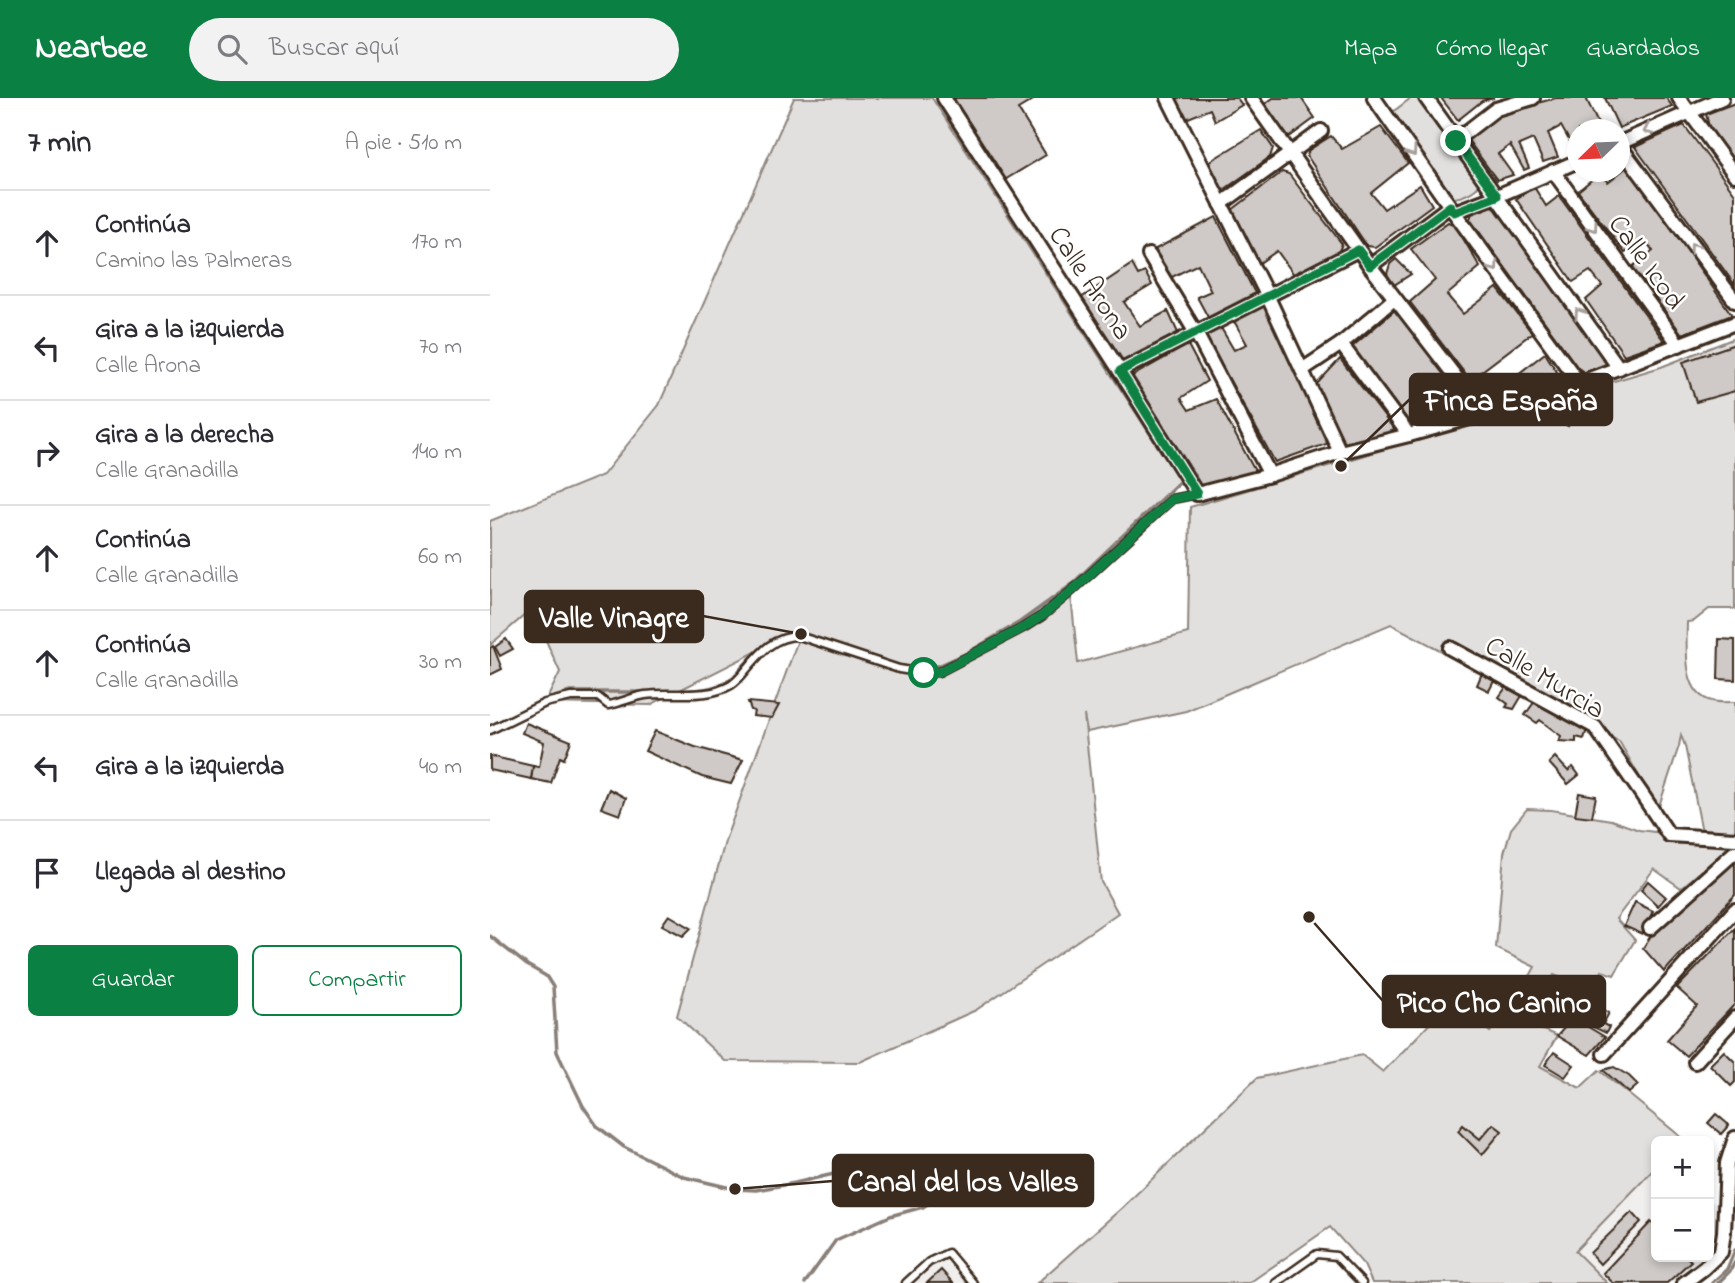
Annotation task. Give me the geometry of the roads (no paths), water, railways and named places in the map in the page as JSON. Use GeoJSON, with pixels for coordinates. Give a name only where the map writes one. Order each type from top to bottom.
{"type":"FeatureCollection","features":[{"type":"Feature","properties":{"kind":"street","name":"Calle Arona"},"geometry":{"type":"LineString","coordinates":[[944,98],[1197,494]]}},
{"type":"Feature","properties":{"kind":"street"},"geometry":{"type":"LineString","coordinates":[[1168,98],[1267,295],[1340,452]]}},
{"type":"Feature","properties":{"kind":"street"},"geometry":{"type":"LineString","coordinates":[[1251,98],[1394,299],[1485,415]]}},
{"type":"Feature","properties":{"kind":"street"},"geometry":{"type":"LineString","coordinates":[[1426,98],[1619,368]]}},
{"type":"Feature","properties":{"kind":"street"},"geometry":{"type":"LineString","coordinates":[[1456,141],[1496,109],[1533,98]]}},
{"type":"Feature","properties":{"kind":"street"},"geometry":{"type":"LineString","coordinates":[[1679,98],[1735,175]]}},
{"type":"Feature","properties":{"kind":"street"},"geometry":{"type":"LineString","coordinates":[[1630,139],[1722,98]]}},
{"type":"Feature","properties":{"kind":"street"},"geometry":{"type":"LineString","coordinates":[[1378,99],[1452,209],[1579,383]]}},
{"type":"Feature","properties":{"kind":"street"},"geometry":{"type":"LineString","coordinates":[[1221,204],[1321,131]]}},
{"type":"Feature","properties":{"kind":"street"},"geometry":{"type":"LineString","coordinates":[[1630,159],[1735,301]]}},
{"type":"Feature","properties":{"kind":"street"},"geometry":{"type":"LineString","coordinates":[[1370,266],[1452,209],[1497,196],[1567,166]]}},
{"type":"Feature","properties":{"kind":"street","name":"Calle Icod"},"geometry":{"type":"LineString","coordinates":[[1553,172],[1679,345]]}},
{"type":"Feature","properties":{"kind":"street"},"geometry":{"type":"LineString","coordinates":[[1120,371],[1358,250]]}},
{"type":"Feature","properties":{"kind":"street"},"geometry":{"type":"LineString","coordinates":[[1149,255],[1196,333],[1270,474]]}},
{"type":"Feature","properties":{"kind":"street"},"geometry":{"type":"LineString","coordinates":[[1302,370],[1341,344],[1394,299]]}},
{"type":"Feature","properties":{"kind":"street"},"geometry":{"type":"LineString","coordinates":[[1197,494],[1340,452],[1485,415],[1579,383],[1735,323]]}},
{"type":"Feature","properties":{"kind":"street"},"geometry":{"type":"LineString","coordinates":[[1341,344],[1409,435]]}},
{"type":"Feature","properties":{"kind":"street","name":"Calle Murcia"},"geometry":{"type":"LineString","coordinates":[[1450,648],[1594,727],[1669,835],[1735,839]]}},
{"type":"Feature","properties":{"kind":"street"},"geometry":{"type":"LineString","coordinates":[[1650,928],[1735,852]]}},
{"type":"Feature","properties":{"kind":"street"},"geometry":{"type":"LineString","coordinates":[[1604,1054],[1735,910]]}},
{"type":"Feature","properties":{"kind":"street"},"geometry":{"type":"LineString","coordinates":[[1695,1062],[1735,1018]]}},
{"type":"Feature","properties":{"kind":"street"},"geometry":{"type":"LineString","coordinates":[[1684,1283],[1721,1252],[1727,1163],[1735,1138]]}},
{"type":"Feature","properties":{"kind":"lane"},"geometry":{"type":"LineString","coordinates":[[490,730],[545,703],[572,697],[598,697],[608,705],[644,695],[706,693],[729,687],[763,650],[772,643],[791,636],[799,636],[899,669],[924,673],[939,672],[1042,616],[1172,499],[1197,494]]}},
{"type":"Feature","properties":{"kind":"lane"},"geometry":{"type":"LineString","coordinates":[[906,1283],[929,1262],[947,1253],[973,1283]]}},
{"type":"Feature","properties":{"kind":"lane"},"geometry":{"type":"LineString","coordinates":[[1276,1283],[1317,1254],[1336,1256],[1362,1283]]}},
{"type":"Feature","properties":{"kind":"waterway"},"geometry":{"type":"LineString","coordinates":[[898,666],[938,666],[967,653],[1020,622],[1070,586],[1180,481]]}},
{"type":"Feature","properties":{"kind":"waterway"},"geometry":{"type":"LineString","coordinates":[[677,691],[721,685],[733,677],[766,644],[780,636],[797,634]]}},
{"type":"Feature","properties":{"kind":"waterway"},"geometry":{"type":"LineString","coordinates":[[549,699],[570,692],[649,692]]}},
{"type":"Feature","properties":{"kind":"waterway"},"geometry":{"type":"LineString","coordinates":[[490,726],[513,715]]}},
{"type":"Feature","properties":{"kind":"waterway"},"geometry":{"type":"LineString","coordinates":[[490,936],[546,976],[553,987],[557,1052],[583,1106],[597,1126],[624,1147],[684,1177],[735,1189],[756,1190],[851,1170],[882,1171],[957,1161],[962,1168],[961,1181],[923,1207],[890,1216],[836,1240],[805,1283]]}},
{"type":"Feature","properties":{"kind":"waterway"},"geometry":{"type":"LineString","coordinates":[[1712,1283],[1727,1269],[1735,1250]]}},
{"type":"Feature","properties":{"kind":"waterway"},"geometry":{"type":"LineString","coordinates":[[1718,1283],[1735,1262]]}},
{"type":"Feature","properties":{"kind":"place","name":"Finca España"},"geometry":{"type":"Point","coordinates":[1341,466]}},
{"type":"Feature","properties":{"kind":"place","name":"Valle Vinagre"},"geometry":{"type":"Point","coordinates":[801,634]}},
{"type":"Feature","properties":{"kind":"place","name":"Pico Cho Canino"},"geometry":{"type":"Point","coordinates":[1309,917]}},
{"type":"Feature","properties":{"kind":"place","name":"Canal del los Valles"},"geometry":{"type":"Point","coordinates":[735,1189]}}]}
